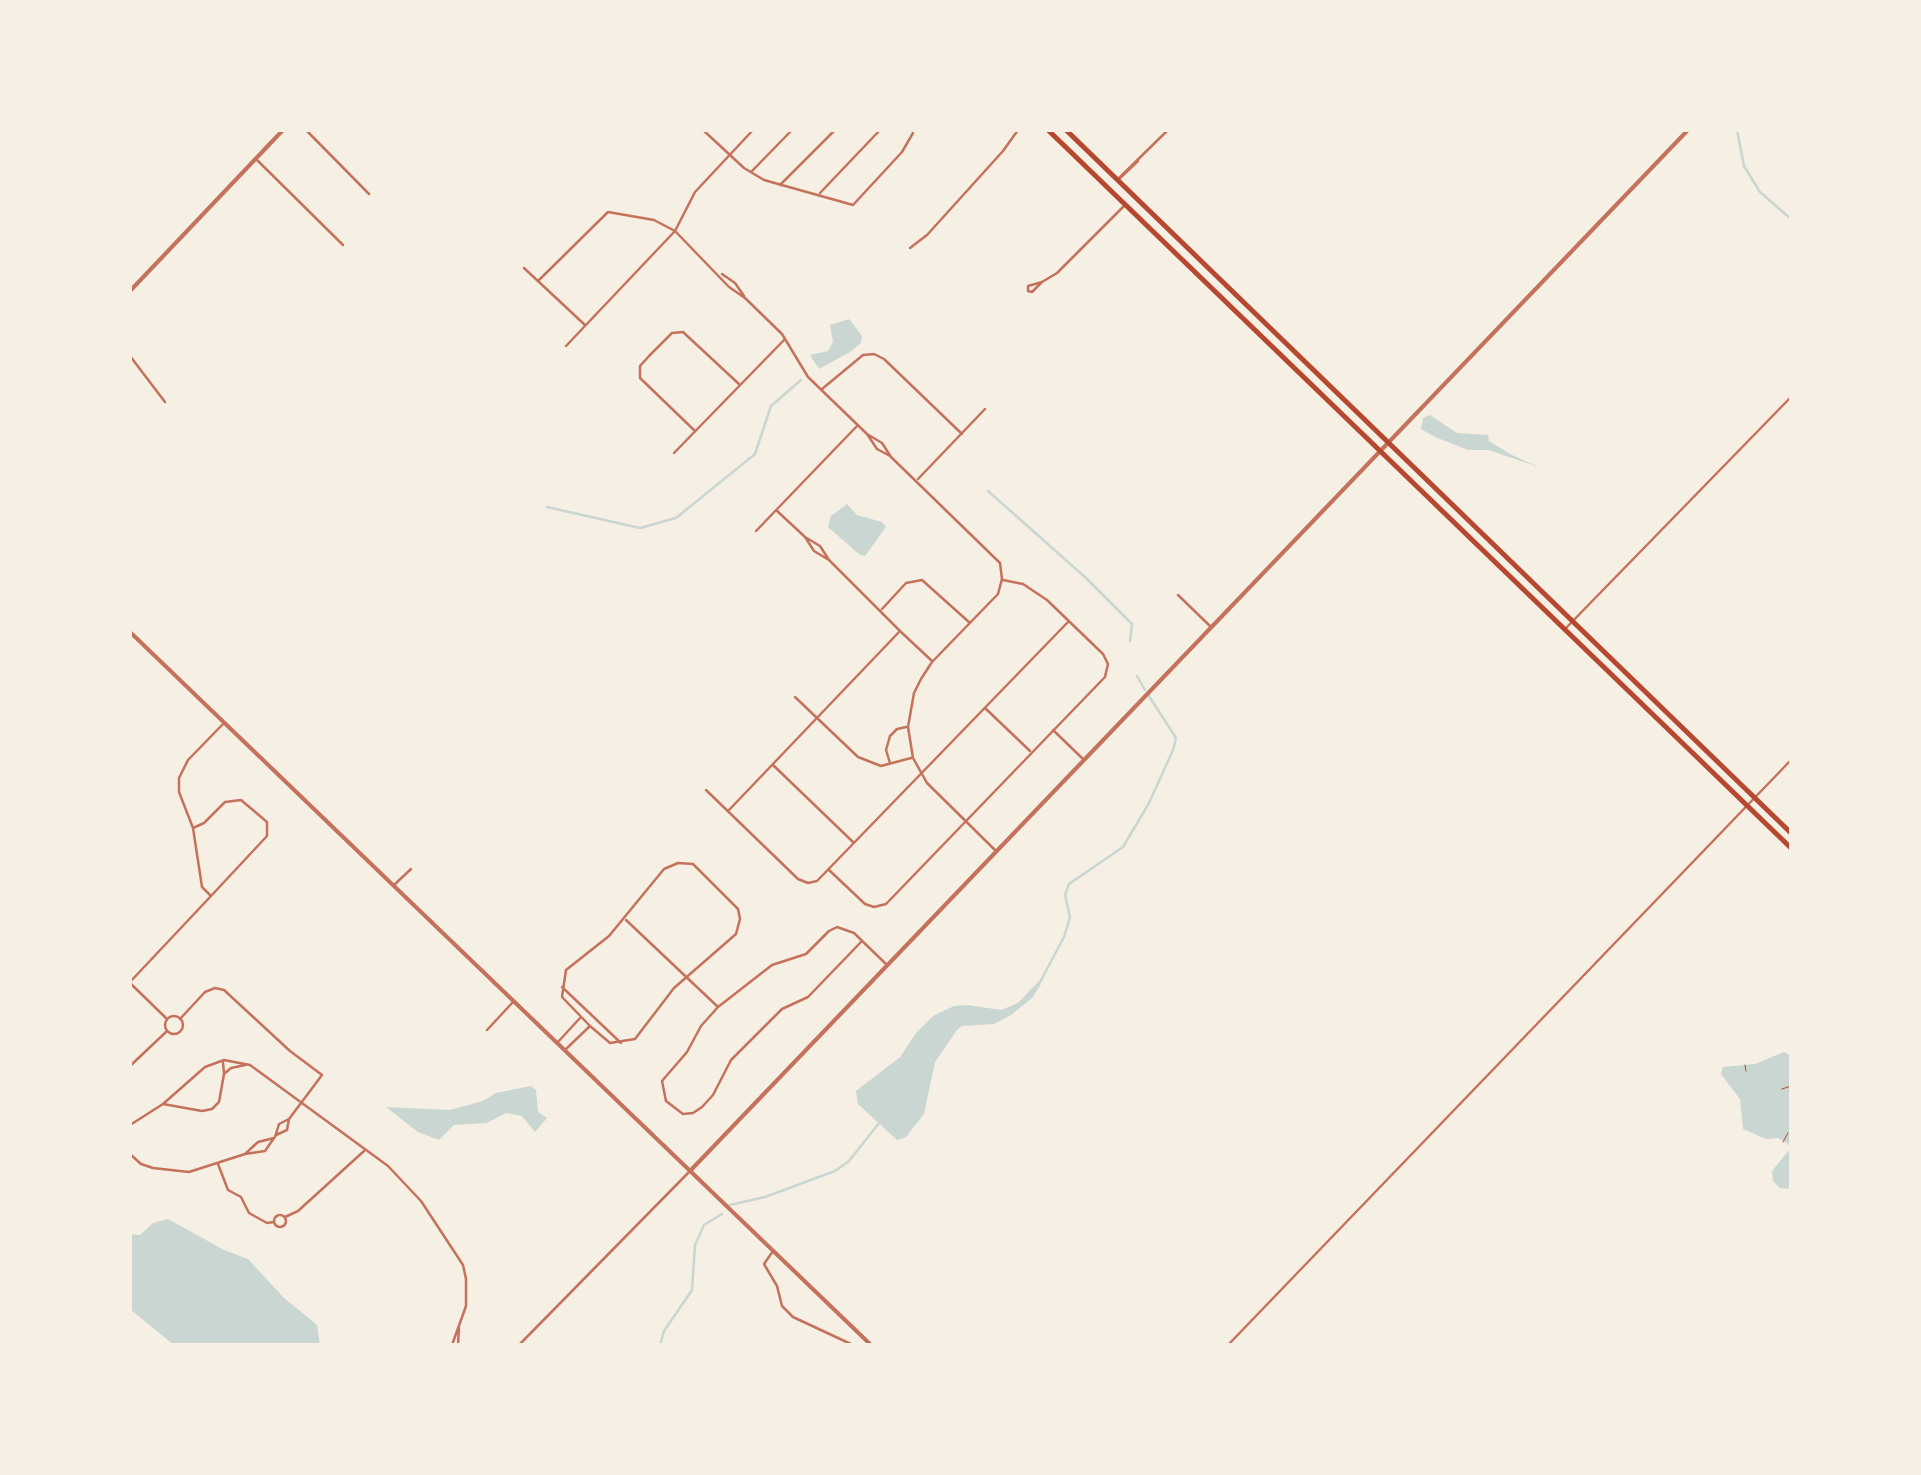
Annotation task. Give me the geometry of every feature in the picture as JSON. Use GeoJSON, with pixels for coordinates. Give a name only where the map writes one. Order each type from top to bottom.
{"type":"FeatureCollection","features":[{"type":"Feature","properties":{"kind":"main road"},"geometry":{"type":"LineString","coordinates":[[1048,130],[1791,848]]}},
{"type":"Feature","properties":{"kind":"main road"},"geometry":{"type":"LineString","coordinates":[[1066,130],[1791,834]]}},
{"type":"Feature","properties":{"kind":"street"},"geometry":{"type":"LineString","coordinates":[[130,290],[283,130]]}},
{"type":"Feature","properties":{"kind":"street"},"geometry":{"type":"LineString","coordinates":[[306,130],[369,194]]}},
{"type":"Feature","properties":{"kind":"street"},"geometry":{"type":"LineString","coordinates":[[704,130],[751,173],[780,185],[853,204],[902,152],[911,132],[920,134]]}},
{"type":"Feature","properties":{"kind":"street"},"geometry":{"type":"LineString","coordinates":[[566,346],[675,231],[695,192],[752,130]]}},
{"type":"Feature","properties":{"kind":"street"},"geometry":{"type":"LineString","coordinates":[[751,173],[792,130]]}},
{"type":"Feature","properties":{"kind":"street"},"geometry":{"type":"LineString","coordinates":[[780,185],[835,130]]}},
{"type":"Feature","properties":{"kind":"street"},"geometry":{"type":"LineString","coordinates":[[818,194],[880,130]]}},
{"type":"Feature","properties":{"kind":"street"},"geometry":{"type":"LineString","coordinates":[[910,248],[1003,152],[1018,130]]}},
{"type":"Feature","properties":{"kind":"street"},"geometry":{"type":"LineString","coordinates":[[1117,180],[1168,130]]}},
{"type":"Feature","properties":{"kind":"street"},"geometry":{"type":"LineString","coordinates":[[520,1345],[1688,130]]}},
{"type":"Feature","properties":{"kind":"street"},"geometry":{"type":"LineString","coordinates":[[256,158],[343,244]]}},
{"type":"Feature","properties":{"kind":"street"},"geometry":{"type":"LineString","coordinates":[[1042,282],[1057,273],[1125,205]]}},
{"type":"Feature","properties":{"kind":"street"},"geometry":{"type":"LineString","coordinates":[[538,281],[608,212],[661,222],[733,281],[744,298],[786,338],[821,390],[867,434],[880,441],[994,554],[1000,563],[1002,580],[998,594],[921,678],[908,728],[913,758],[922,774],[936,793],[997,852]]}},
{"type":"Feature","properties":{"kind":"street"},"geometry":{"type":"LineString","coordinates":[[524,268],[586,326]]}},
{"type":"Feature","properties":{"kind":"street"},"geometry":{"type":"LineString","coordinates":[[1210,286],[1218,277]]}},
{"type":"Feature","properties":{"kind":"street"},"geometry":{"type":"LineString","coordinates":[[695,431],[640,378],[640,366],[648,356],[672,332],[683,332],[740,384]]}},
{"type":"Feature","properties":{"kind":"street"},"geometry":{"type":"LineString","coordinates":[[674,453],[786,338]]}},
{"type":"Feature","properties":{"kind":"street"},"geometry":{"type":"LineString","coordinates":[[821,390],[856,360],[874,354],[884,359],[962,434]]}},
{"type":"Feature","properties":{"kind":"street"},"geometry":{"type":"LineString","coordinates":[[130,356],[166,402]]}},
{"type":"Feature","properties":{"kind":"street"},"geometry":{"type":"LineString","coordinates":[[1565,629],[1791,397]]}},
{"type":"Feature","properties":{"kind":"street"},"geometry":{"type":"LineString","coordinates":[[917,480],[985,409]]}},
{"type":"Feature","properties":{"kind":"street"},"geometry":{"type":"LineString","coordinates":[[756,531],[858,425]]}},
{"type":"Feature","properties":{"kind":"street"},"geometry":{"type":"LineString","coordinates":[[776,510],[820,546],[828,560],[932,662]]}},
{"type":"Feature","properties":{"kind":"street"},"geometry":{"type":"LineString","coordinates":[[882,610],[906,583],[922,580],[970,623]]}},
{"type":"Feature","properties":{"kind":"street"},"geometry":{"type":"LineString","coordinates":[[829,870],[865,904],[880,906],[890,900],[1104,678],[1108,670],[1104,654],[1047,600],[1023,584],[1002,580]]}},
{"type":"Feature","properties":{"kind":"street"},"geometry":{"type":"LineString","coordinates":[[1178,595],[1212,628]]}},
{"type":"Feature","properties":{"kind":"street"},"geometry":{"type":"LineString","coordinates":[[706,790],[798,878],[817,881],[1069,621]]}},
{"type":"Feature","properties":{"kind":"street"},"geometry":{"type":"LineString","coordinates":[[728,811],[900,631]]}},
{"type":"Feature","properties":{"kind":"street"},"geometry":{"type":"LineString","coordinates":[[130,632],[871,1345]]}},
{"type":"Feature","properties":{"kind":"street"},"geometry":{"type":"LineString","coordinates":[[796,697],[858,757],[881,766],[913,758]]}},
{"type":"Feature","properties":{"kind":"street"},"geometry":{"type":"LineString","coordinates":[[985,708],[1031,752]]}},
{"type":"Feature","properties":{"kind":"street"},"geometry":{"type":"LineString","coordinates":[[211,896],[200,883],[193,828],[179,792],[180,774],[188,760],[224,724]]}},
{"type":"Feature","properties":{"kind":"street"},"geometry":{"type":"LineString","coordinates":[[890,764],[886,750],[890,736],[897,729],[908,728]]}},
{"type":"Feature","properties":{"kind":"street"},"geometry":{"type":"LineString","coordinates":[[1053,730],[1084,760]]}},
{"type":"Feature","properties":{"kind":"street"},"geometry":{"type":"LineString","coordinates":[[1228,1345],[1791,760]]}},
{"type":"Feature","properties":{"kind":"street"},"geometry":{"type":"LineString","coordinates":[[773,765],[854,843]]}},
{"type":"Feature","properties":{"kind":"street"},"geometry":{"type":"LineString","coordinates":[[130,1066],[167,1031],[167,1019],[130,982],[265,841],[267,822],[246,802],[235,799],[225,802],[204,824],[193,828]]}},
{"type":"Feature","properties":{"kind":"street"},"geometry":{"type":"LineString","coordinates":[[688,862],[736,905],[740,914],[728,944],[687,977],[664,1000],[642,1034],[621,1044],[606,1041],[582,1019],[565,1002],[561,986],[571,964],[606,940],[666,867],[688,862]]}},
{"type":"Feature","properties":{"kind":"street"},"geometry":{"type":"LineString","coordinates":[[393,886],[411,870]]}},
{"type":"Feature","properties":{"kind":"street"},"geometry":{"type":"LineString","coordinates":[[625,918],[718,1007]]}},
{"type":"Feature","properties":{"kind":"street"},"geometry":{"type":"LineString","coordinates":[[862,941],[808,997],[782,1008],[731,1060],[713,1095],[702,1107],[682,1114],[666,1101],[662,1081],[718,1007],[772,965],[806,954],[832,928],[845,928],[862,941],[888,966]]}},
{"type":"Feature","properties":{"kind":"street"},"geometry":{"type":"LineString","coordinates":[[561,986],[621,1044]]}},
{"type":"Feature","properties":{"kind":"street"},"geometry":{"type":"LineString","coordinates":[[130,1166],[141,1164],[189,1172],[265,1151],[279,1124],[289,1119],[322,1075],[290,1052],[224,990],[208,990],[180,1019],[180,1032],[167,1031]]}},
{"type":"Feature","properties":{"kind":"street"},"geometry":{"type":"LineString","coordinates":[[487,1030],[514,1002]]}},
{"type":"Feature","properties":{"kind":"street"},"geometry":{"type":"LineString","coordinates":[[557,1043],[589,1014]]}},
{"type":"Feature","properties":{"kind":"street"},"geometry":{"type":"LineString","coordinates":[[167,1019],[180,1019]]}},
{"type":"Feature","properties":{"kind":"street"},"geometry":{"type":"LineString","coordinates":[[565,1050],[590,1026]]}},
{"type":"Feature","properties":{"kind":"street"},"geometry":{"type":"LineString","coordinates":[[164,1104],[212,1110],[219,1102],[223,1060]]}},
{"type":"Feature","properties":{"kind":"street"},"geometry":{"type":"LineString","coordinates":[[130,1126],[164,1104],[206,1067],[223,1060],[250,1066],[366,1148],[404,1180],[462,1266],[468,1292],[452,1345]]}},
{"type":"Feature","properties":{"kind":"street"},"geometry":{"type":"LineString","coordinates":[[224,1074],[234,1066],[250,1066]]}},
{"type":"Feature","properties":{"kind":"street"},"geometry":{"type":"LineString","coordinates":[[245,1154],[258,1142],[287,1130],[289,1119]]}},
{"type":"Feature","properties":{"kind":"street"},"geometry":{"type":"LineString","coordinates":[[218,1163],[228,1190],[240,1197],[249,1213],[282,1226],[285,1218],[298,1211],[366,1148]]}},
{"type":"Feature","properties":{"kind":"street"},"geometry":{"type":"LineString","coordinates":[[130,1154],[141,1164]]}},
{"type":"Feature","properties":{"kind":"street"},"geometry":{"type":"LineString","coordinates":[[274,1222],[277,1216],[285,1218]]}},
{"type":"Feature","properties":{"kind":"street"},"geometry":{"type":"LineString","coordinates":[[774,1250],[764,1264],[782,1306],[793,1316],[853,1345]]}},
{"type":"Feature","properties":{"kind":"street"},"geometry":{"type":"LineString","coordinates":[[458,1345],[459,1327]]}},
{"type":"Feature","properties":{"kind":"path"},"geometry":{"type":"LineString","coordinates":[[1745,1065],[1746,1071]]}},
{"type":"Feature","properties":{"kind":"path"},"geometry":{"type":"LineString","coordinates":[[1782,1089],[1791,1086]]}},
{"type":"Feature","properties":{"kind":"path"},"geometry":{"type":"LineString","coordinates":[[1783,1142],[1788,1133]]}},
{"type":"Feature","properties":{"kind":"shaded area"},"geometry":{"type":"Polygon","coordinates":[[[849,319],[862,336],[861,343],[819,369],[810,355],[828,351],[833,342],[830,325],[849,319]]]}},
{"type":"Feature","properties":{"kind":"shaded area"},"geometry":{"type":"Polygon","coordinates":[[[1430,415],[1457,433],[1488,435],[1489,441],[1539,467],[1488,450],[1468,450],[1435,437],[1421,429],[1423,418],[1430,415]]]}},
{"type":"Feature","properties":{"kind":"shaded area"},"geometry":{"type":"Polygon","coordinates":[[[847,504],[857,515],[882,522],[886,527],[865,556],[828,527],[831,516],[847,504]]]}},
{"type":"Feature","properties":{"kind":"shaded area"},"geometry":{"type":"Polygon","coordinates":[[[1038,982],[1041,984],[1032,998],[1011,1015],[994,1024],[962,1026],[957,1030],[935,1062],[924,1114],[906,1137],[897,1140],[858,1104],[856,1091],[900,1057],[933,1016],[954,1006],[1001,1010],[1018,1003],[1038,982]]]}},
{"type":"Feature","properties":{"kind":"shaded area"},"geometry":{"type":"Polygon","coordinates":[[[1784,1052],[1791,1056],[1791,1189],[1780,1188],[1773,1181],[1772,1171],[1790,1149],[1788,1144],[1743,1129],[1740,1099],[1721,1074],[1723,1067],[1755,1064],[1784,1052]]]}},
{"type":"Feature","properties":{"kind":"shaded area"},"geometry":{"type":"Polygon","coordinates":[[[531,1086],[536,1090],[538,1112],[547,1118],[535,1132],[522,1116],[506,1113],[487,1123],[454,1125],[439,1140],[418,1132],[386,1107],[450,1110],[496,1093],[531,1086]]]}},
{"type":"Feature","properties":{"kind":"shaded area"},"geometry":{"type":"Polygon","coordinates":[[[168,1219],[248,1259],[284,1298],[317,1325],[320,1345],[174,1345],[130,1309],[130,1234],[140,1235],[153,1223],[168,1219]]]}},
{"type":"Feature","properties":{"kind":"waterway"},"geometry":{"type":"LineString","coordinates":[[1737,130],[1744,166],[1760,192],[1791,219]]}},
{"type":"Feature","properties":{"kind":"waterway"},"geometry":{"type":"LineString","coordinates":[[547,507],[640,528],[676,518],[755,454],[771,406],[801,380]]}},
{"type":"Feature","properties":{"kind":"waterway"},"geometry":{"type":"LineString","coordinates":[[988,491],[1132,624],[1130,641]]}},
{"type":"Feature","properties":{"kind":"waterway"},"geometry":{"type":"LineString","coordinates":[[1137,676],[1145,690]]}},
{"type":"Feature","properties":{"kind":"waterway"},"geometry":{"type":"LineString","coordinates":[[1038,986],[1064,937],[1070,917],[1065,895],[1069,884],[1123,847],[1173,750],[1176,738],[1149,696]]}},
{"type":"Feature","properties":{"kind":"waterway"},"geometry":{"type":"LineString","coordinates":[[730,1205],[765,1197],[835,1171],[849,1161],[879,1123]]}},
{"type":"Feature","properties":{"kind":"waterway"},"geometry":{"type":"LineString","coordinates":[[660,1345],[664,1331],[692,1290],[695,1245],[704,1225],[722,1214]]}}]}
